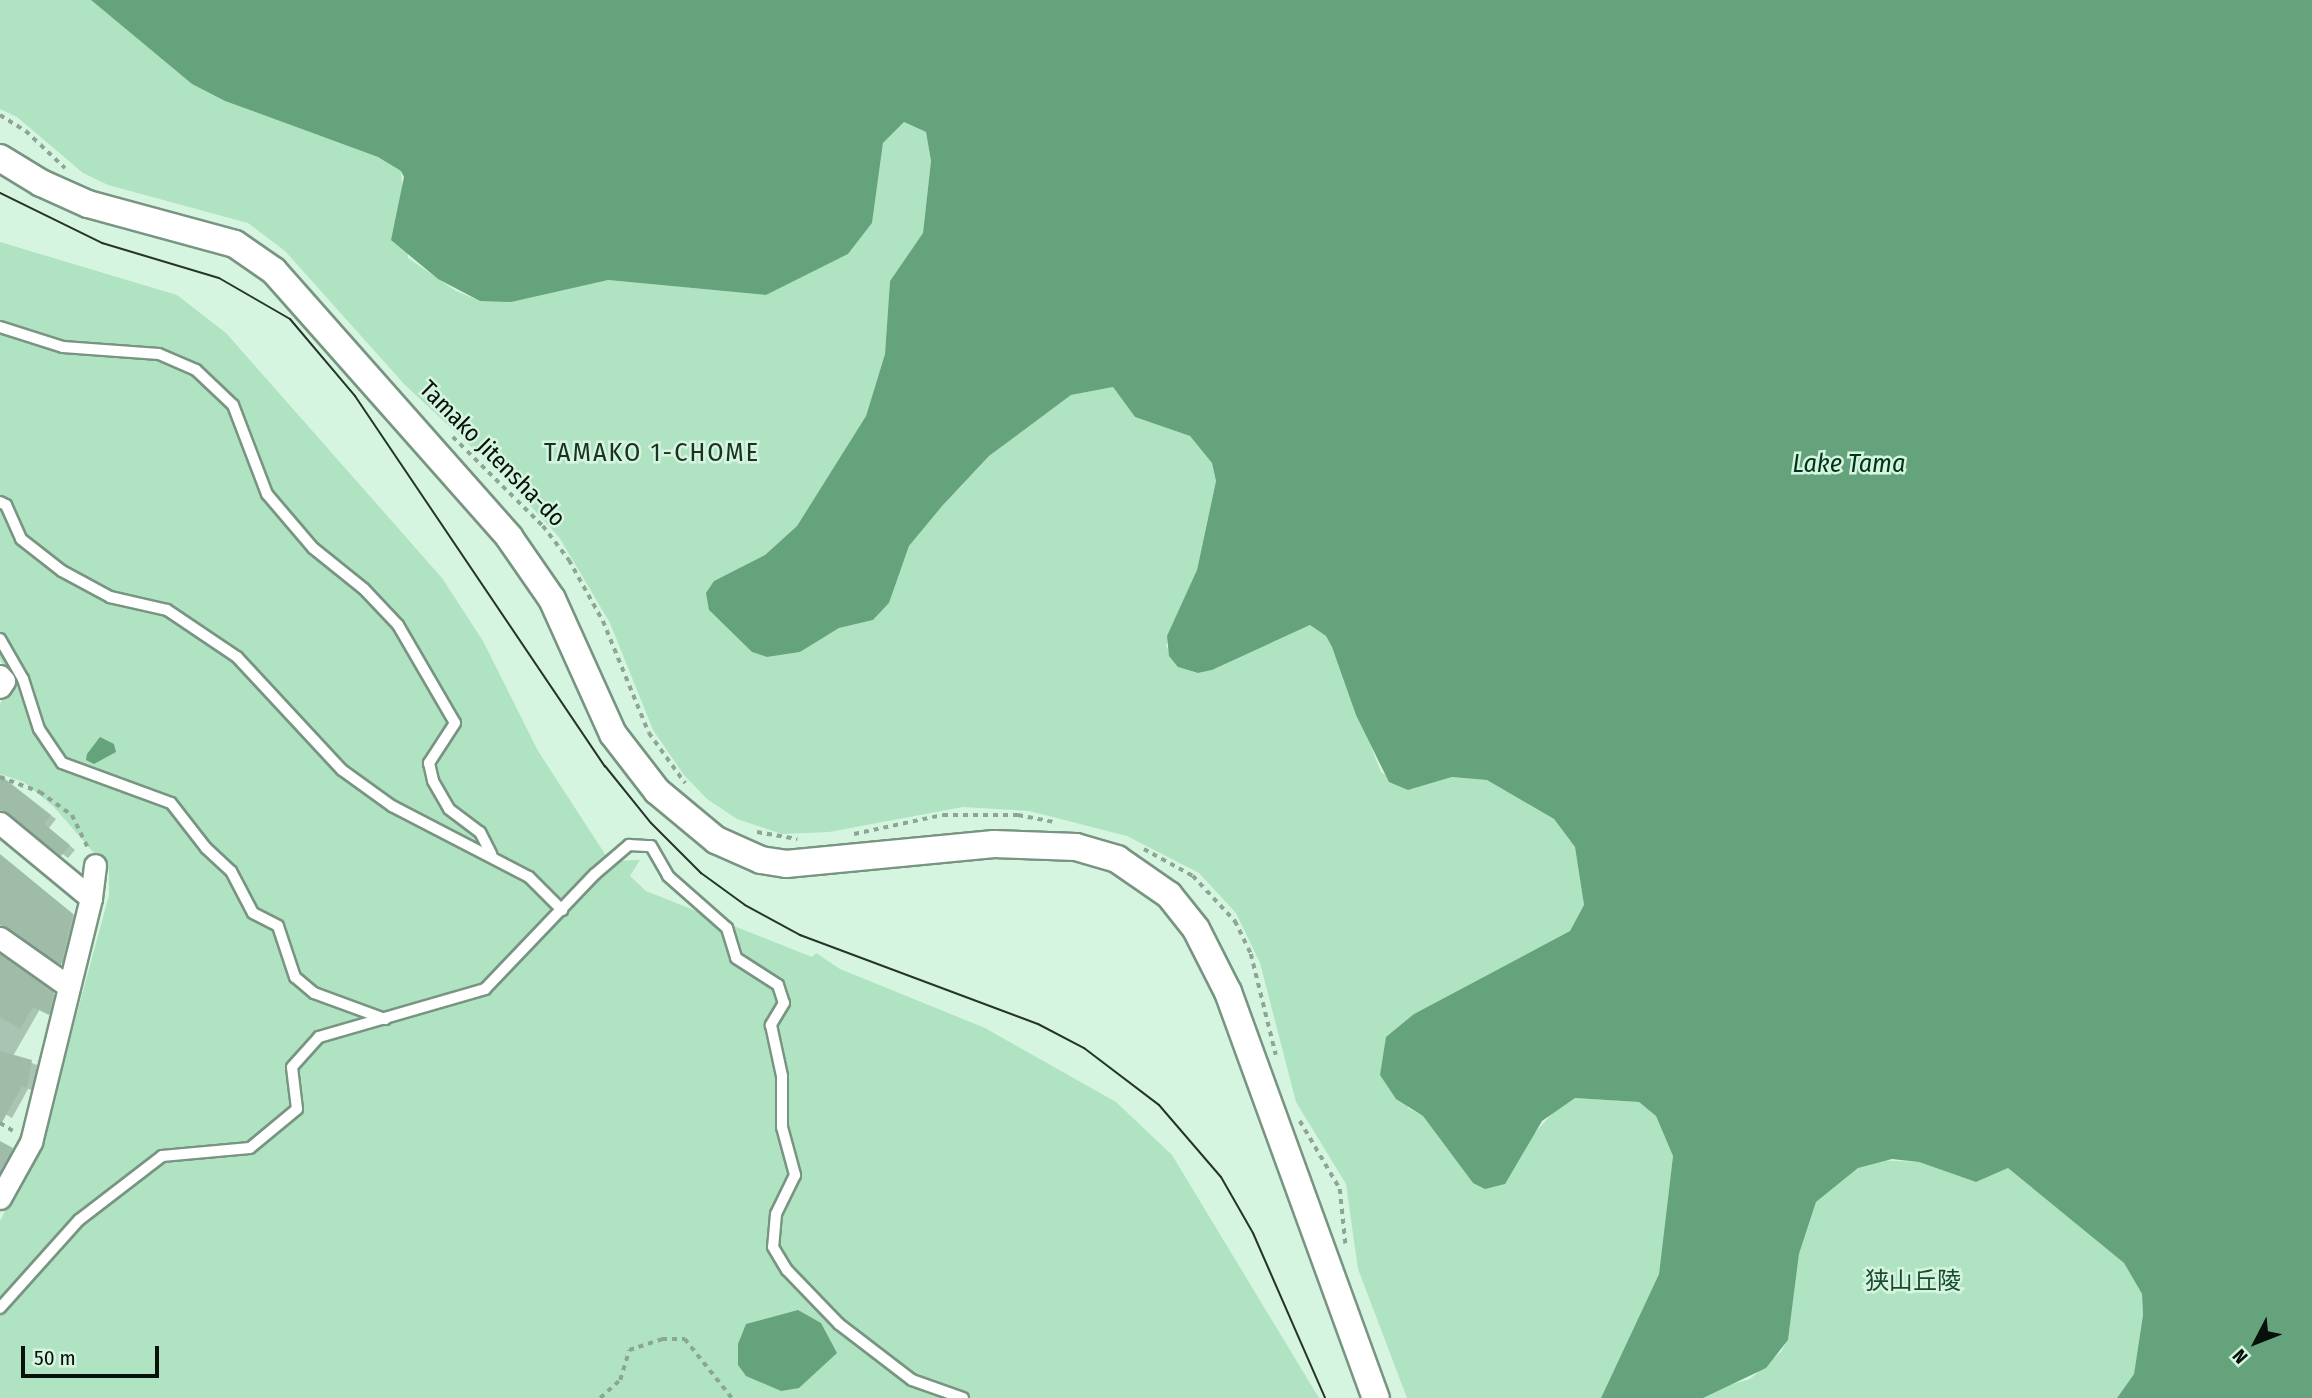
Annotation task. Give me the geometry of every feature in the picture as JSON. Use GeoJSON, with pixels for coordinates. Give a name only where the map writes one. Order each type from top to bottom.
{"type":"FeatureCollection","features":[{"type":"Feature","properties":{"kind":"street"},"geometry":{"type":"LineString","coordinates":[[0,158],[41,183],[88,204],[235,244],[274,271],[509,537],[552,599],[612,734],[657,791],[716,840],[753,857],[786,864],[994,844],[1076,847],[1117,859],[1169,895],[1196,929],[1228,992],[1376,1398]]}},
{"type":"Feature","properties":{"kind":"street"},"geometry":{"type":"LineString","coordinates":[[0,676],[4,681],[0,687]]}},
{"type":"Feature","properties":{"kind":"street"},"geometry":{"type":"LineString","coordinates":[[0,823],[91,898]]}},
{"type":"Feature","properties":{"kind":"street"},"geometry":{"type":"LineString","coordinates":[[0,1198],[31,1142],[91,898],[95,865]]}},
{"type":"Feature","properties":{"kind":"street"},"geometry":{"type":"LineString","coordinates":[[0,938],[68,986]]}},
{"type":"Feature","properties":{"kind":"lane"},"geometry":{"type":"LineString","coordinates":[[0,327],[63,347],[159,354],[196,370],[233,405],[267,494],[313,548],[398,625],[455,723],[429,762],[433,781],[449,809],[480,832],[491,854]]}},
{"type":"Feature","properties":{"kind":"lane"},"geometry":{"type":"LineString","coordinates":[[0,502],[6,505],[21,539],[62,572],[110,597],[167,610],[237,656],[341,770],[392,806],[491,854],[529,877],[562,910]]}},
{"type":"Feature","properties":{"kind":"lane"},"geometry":{"type":"LineString","coordinates":[[0,639],[23,679],[39,729],[62,763],[171,803],[206,848],[231,871],[253,913],[278,926],[295,977],[314,993],[385,1019]]}},
{"type":"Feature","properties":{"kind":"lane"},"geometry":{"type":"LineString","coordinates":[[0,1308],[79,1220],[162,1156],[250,1148],[297,1109],[292,1067],[319,1037],[485,989],[517,951],[629,845],[652,846],[668,876],[727,928],[736,958],[778,985],[784,1003],[771,1026],[782,1076],[782,1127],[795,1175],[776,1213],[773,1247],[787,1270],[839,1324],[912,1380],[963,1398]]}},
{"type":"Feature","properties":{"kind":"path"},"geometry":{"type":"LineString","coordinates":[[0,115],[26,131],[75,174]]}},
{"type":"Feature","properties":{"kind":"path","name":"Tamako Jitensha-do"},"geometry":{"type":"LineString","coordinates":[[451,435],[543,526],[569,560],[603,621],[649,733],[692,791]]}},
{"type":"Feature","properties":{"kind":"path"},"geometry":{"type":"LineString","coordinates":[[0,778],[40,792],[72,815],[95,865]]}},
{"type":"Feature","properties":{"kind":"path"},"geometry":{"type":"LineString","coordinates":[[842,836],[943,815],[1018,815],[1057,823]]}},
{"type":"Feature","properties":{"kind":"path"},"geometry":{"type":"LineString","coordinates":[[749,830],[801,840]]}},
{"type":"Feature","properties":{"kind":"path"},"geometry":{"type":"LineString","coordinates":[[1133,845],[1193,876],[1235,921],[1251,954],[1280,1067]]}},
{"type":"Feature","properties":{"kind":"path"},"geometry":{"type":"LineString","coordinates":[[1296,1110],[1340,1189],[1346,1253]]}},
{"type":"Feature","properties":{"kind":"path"},"geometry":{"type":"LineString","coordinates":[[600,1398],[620,1380],[629,1350],[662,1339],[685,1339],[732,1398]]}},
{"type":"Feature","properties":{"kind":"green space"},"geometry":{"type":"Polygon","coordinates":[[[0,0],[91,0],[192,84],[225,101],[378,157],[401,171],[408,258],[456,291],[480,301],[608,280],[766,295],[848,254],[872,223],[883,143],[904,122],[926,132],[931,161],[923,233],[890,281],[885,354],[866,416],[797,526],[765,555],[714,581],[709,610],[752,652],[767,657],[800,652],[839,628],[873,620],[889,603],[909,546],[943,505],[989,456],[1071,395],[1113,387],[1135,417],[1190,436],[1212,463],[1216,481],[1197,570],[1166,646],[1178,667],[1198,673],[1212,670],[1310,625],[1326,636],[1332,647],[1381,772],[1408,790],[1452,777],[1487,780],[1554,819],[1575,847],[1584,906],[1570,931],[1414,1014],[1408,1108],[1423,1116],[1473,1183],[1531,1137],[1559,1106],[1575,1098],[1639,1102],[1656,1116],[1673,1156],[1659,1274],[1601,1398],[1407,1398],[1358,1269],[1346,1184],[1296,1102],[1260,963],[1236,913],[1199,873],[1127,836],[1029,811],[963,807],[829,832],[782,834],[737,819],[707,799],[684,775],[653,730],[610,623],[559,537],[505,478],[405,385],[285,251],[248,223],[108,185],[83,173],[17,117],[0,109],[0,0]]]}},
{"type":"Feature","properties":{"kind":"green space"},"geometry":{"type":"Polygon","coordinates":[[[0,242],[177,295],[226,333],[442,578],[483,641],[538,751],[605,854],[612,861],[640,860],[630,876],[646,891],[812,957],[816,953],[840,969],[985,1028],[1116,1102],[1172,1155],[1319,1398],[0,1398],[0,1221],[44,1135],[109,895],[109,870],[53,806],[24,782],[0,774],[0,704],[11,683],[0,659],[0,242]]]}},
{"type":"Feature","properties":{"kind":"green space","name":"狭山丘陵"},"geometry":{"type":"Polygon","coordinates":[[[1876,1160],[1919,1162],[1976,1182],[2008,1168],[2124,1263],[2142,1294],[2143,1315],[2134,1374],[2117,1398],[1703,1398],[1709,1391],[1750,1379],[1781,1352],[1788,1339],[1799,1254],[1816,1202],[1858,1168],[1876,1160]]]}},
{"type":"Feature","properties":{"kind":"water","name":"Lake Tama"},"geometry":{"type":"Polygon","coordinates":[[[91,0],[2312,0],[2312,1398],[2117,1398],[2134,1374],[2143,1315],[2142,1294],[2124,1263],[2008,1168],[1976,1182],[1919,1162],[1892,1159],[1858,1168],[1816,1202],[1799,1254],[1788,1340],[1766,1368],[1703,1398],[1601,1398],[1659,1274],[1673,1156],[1656,1116],[1639,1102],[1575,1098],[1542,1121],[1505,1184],[1485,1189],[1473,1183],[1423,1116],[1396,1099],[1380,1075],[1386,1037],[1414,1014],[1570,931],[1584,905],[1575,847],[1554,819],[1487,780],[1452,777],[1408,790],[1389,782],[1356,715],[1332,647],[1326,636],[1310,625],[1212,670],[1198,673],[1178,667],[1169,656],[1167,636],[1197,570],[1216,481],[1212,463],[1190,436],[1135,417],[1113,387],[1071,395],[989,456],[943,505],[909,546],[889,603],[873,620],[839,628],[800,652],[767,657],[752,652],[709,610],[706,593],[714,581],[765,555],[797,526],[866,416],[885,354],[890,281],[923,233],[931,161],[926,132],[904,122],[883,143],[872,223],[848,254],[766,295],[608,280],[511,302],[480,301],[438,279],[391,240],[404,177],[401,171],[378,157],[225,101],[192,84],[91,0]]]}},
{"type":"Feature","properties":{"kind":"water"},"geometry":{"type":"Polygon","coordinates":[[[100,737],[114,744],[116,752],[94,764],[86,760],[87,754],[100,737]]]}},
{"type":"Feature","properties":{"kind":"water"},"geometry":{"type":"Polygon","coordinates":[[[798,1310],[821,1323],[837,1353],[799,1388],[781,1391],[746,1376],[738,1365],[738,1344],[746,1324],[798,1310]]]}},
{"type":"Feature","properties":{"kind":"building"},"geometry":{"type":"Polygon","coordinates":[[[0,775],[51,815],[44,824],[70,845],[61,856],[0,809],[0,775]]]}},
{"type":"Feature","properties":{"kind":"building"},"geometry":{"type":"Polygon","coordinates":[[[0,854],[73,914],[61,965],[0,925],[0,854]]]}},
{"type":"Feature","properties":{"kind":"building"},"geometry":{"type":"Polygon","coordinates":[[[0,954],[54,992],[49,1015],[33,1007],[20,1029],[0,1017],[0,954]]]}},
{"type":"Feature","properties":{"kind":"building"},"geometry":{"type":"Polygon","coordinates":[[[0,1051],[32,1060],[27,1087],[22,1086],[0,1126],[0,1051]]]}},
{"type":"Feature","properties":{"kind":"building"},"geometry":{"type":"Polygon","coordinates":[[[0,1141],[13,1148],[0,1171],[0,1141]]]}},
{"type":"Feature","properties":{"kind":"tram line"},"geometry":{"type":"LineString","coordinates":[[0,193],[102,243],[219,278],[290,319],[355,396],[605,766],[651,823],[701,873],[745,905],[800,935],[1038,1024],[1084,1048],[1159,1105],[1221,1177],[1253,1233],[1325,1398]]}},
{"type":"Feature","properties":{"kind":"district","name":"TAMAKO 1-CHOME"},"geometry":{"type":"Point","coordinates":[652,453]}}]}
